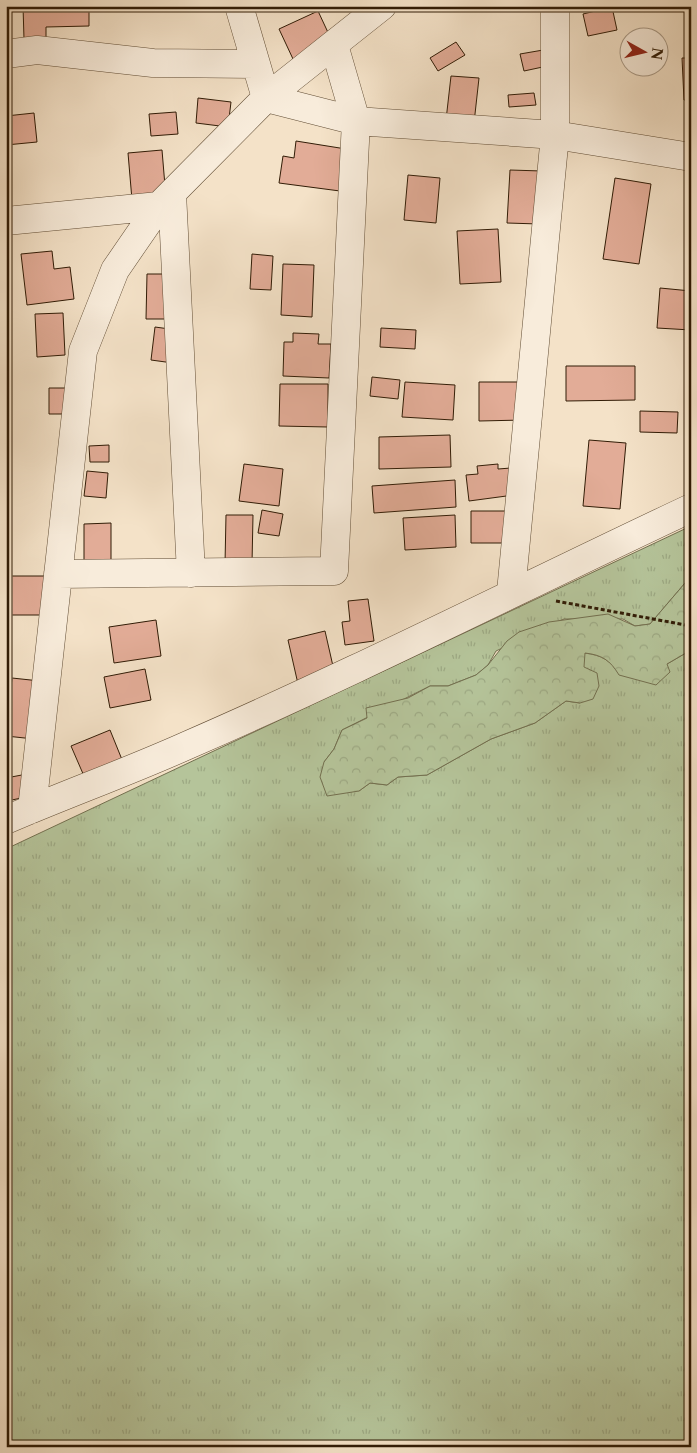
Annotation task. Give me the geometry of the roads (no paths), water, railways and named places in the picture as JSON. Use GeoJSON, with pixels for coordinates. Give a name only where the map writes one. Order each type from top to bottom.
{"type":"FeatureCollection","features":[{"type":"Feature","properties":{"kind":"street"},"geometry":{"type":"LineString","coordinates":[[238,6],[266,98]]}},
{"type":"Feature","properties":{"kind":"street"},"geometry":{"type":"LineString","coordinates":[[32,809],[83,351],[115,270],[165,200],[266,98],[382,6]]}},
{"type":"Feature","properties":{"kind":"street"},"geometry":{"type":"LineString","coordinates":[[512,592],[556,135],[555,6]]}},
{"type":"Feature","properties":{"kind":"street"},"geometry":{"type":"LineString","coordinates":[[58,574],[334,571],[356,121],[334,45]]}},
{"type":"Feature","properties":{"kind":"street"},"geometry":{"type":"LineString","coordinates":[[6,54],[36,50],[153,63],[256,64]]}},
{"type":"Feature","properties":{"kind":"street"},"geometry":{"type":"LineString","coordinates":[[266,98],[356,121],[556,135],[691,157]]}},
{"type":"Feature","properties":{"kind":"street"},"geometry":{"type":"LineString","coordinates":[[6,221],[165,200]]}},
{"type":"Feature","properties":{"kind":"street"},"geometry":{"type":"LineString","coordinates":[[165,200],[191,573]]}},
{"type":"Feature","properties":{"kind":"street"},"geometry":{"type":"LineString","coordinates":[[6,820],[187,746],[421,639],[512,592],[691,508]]}}]}
